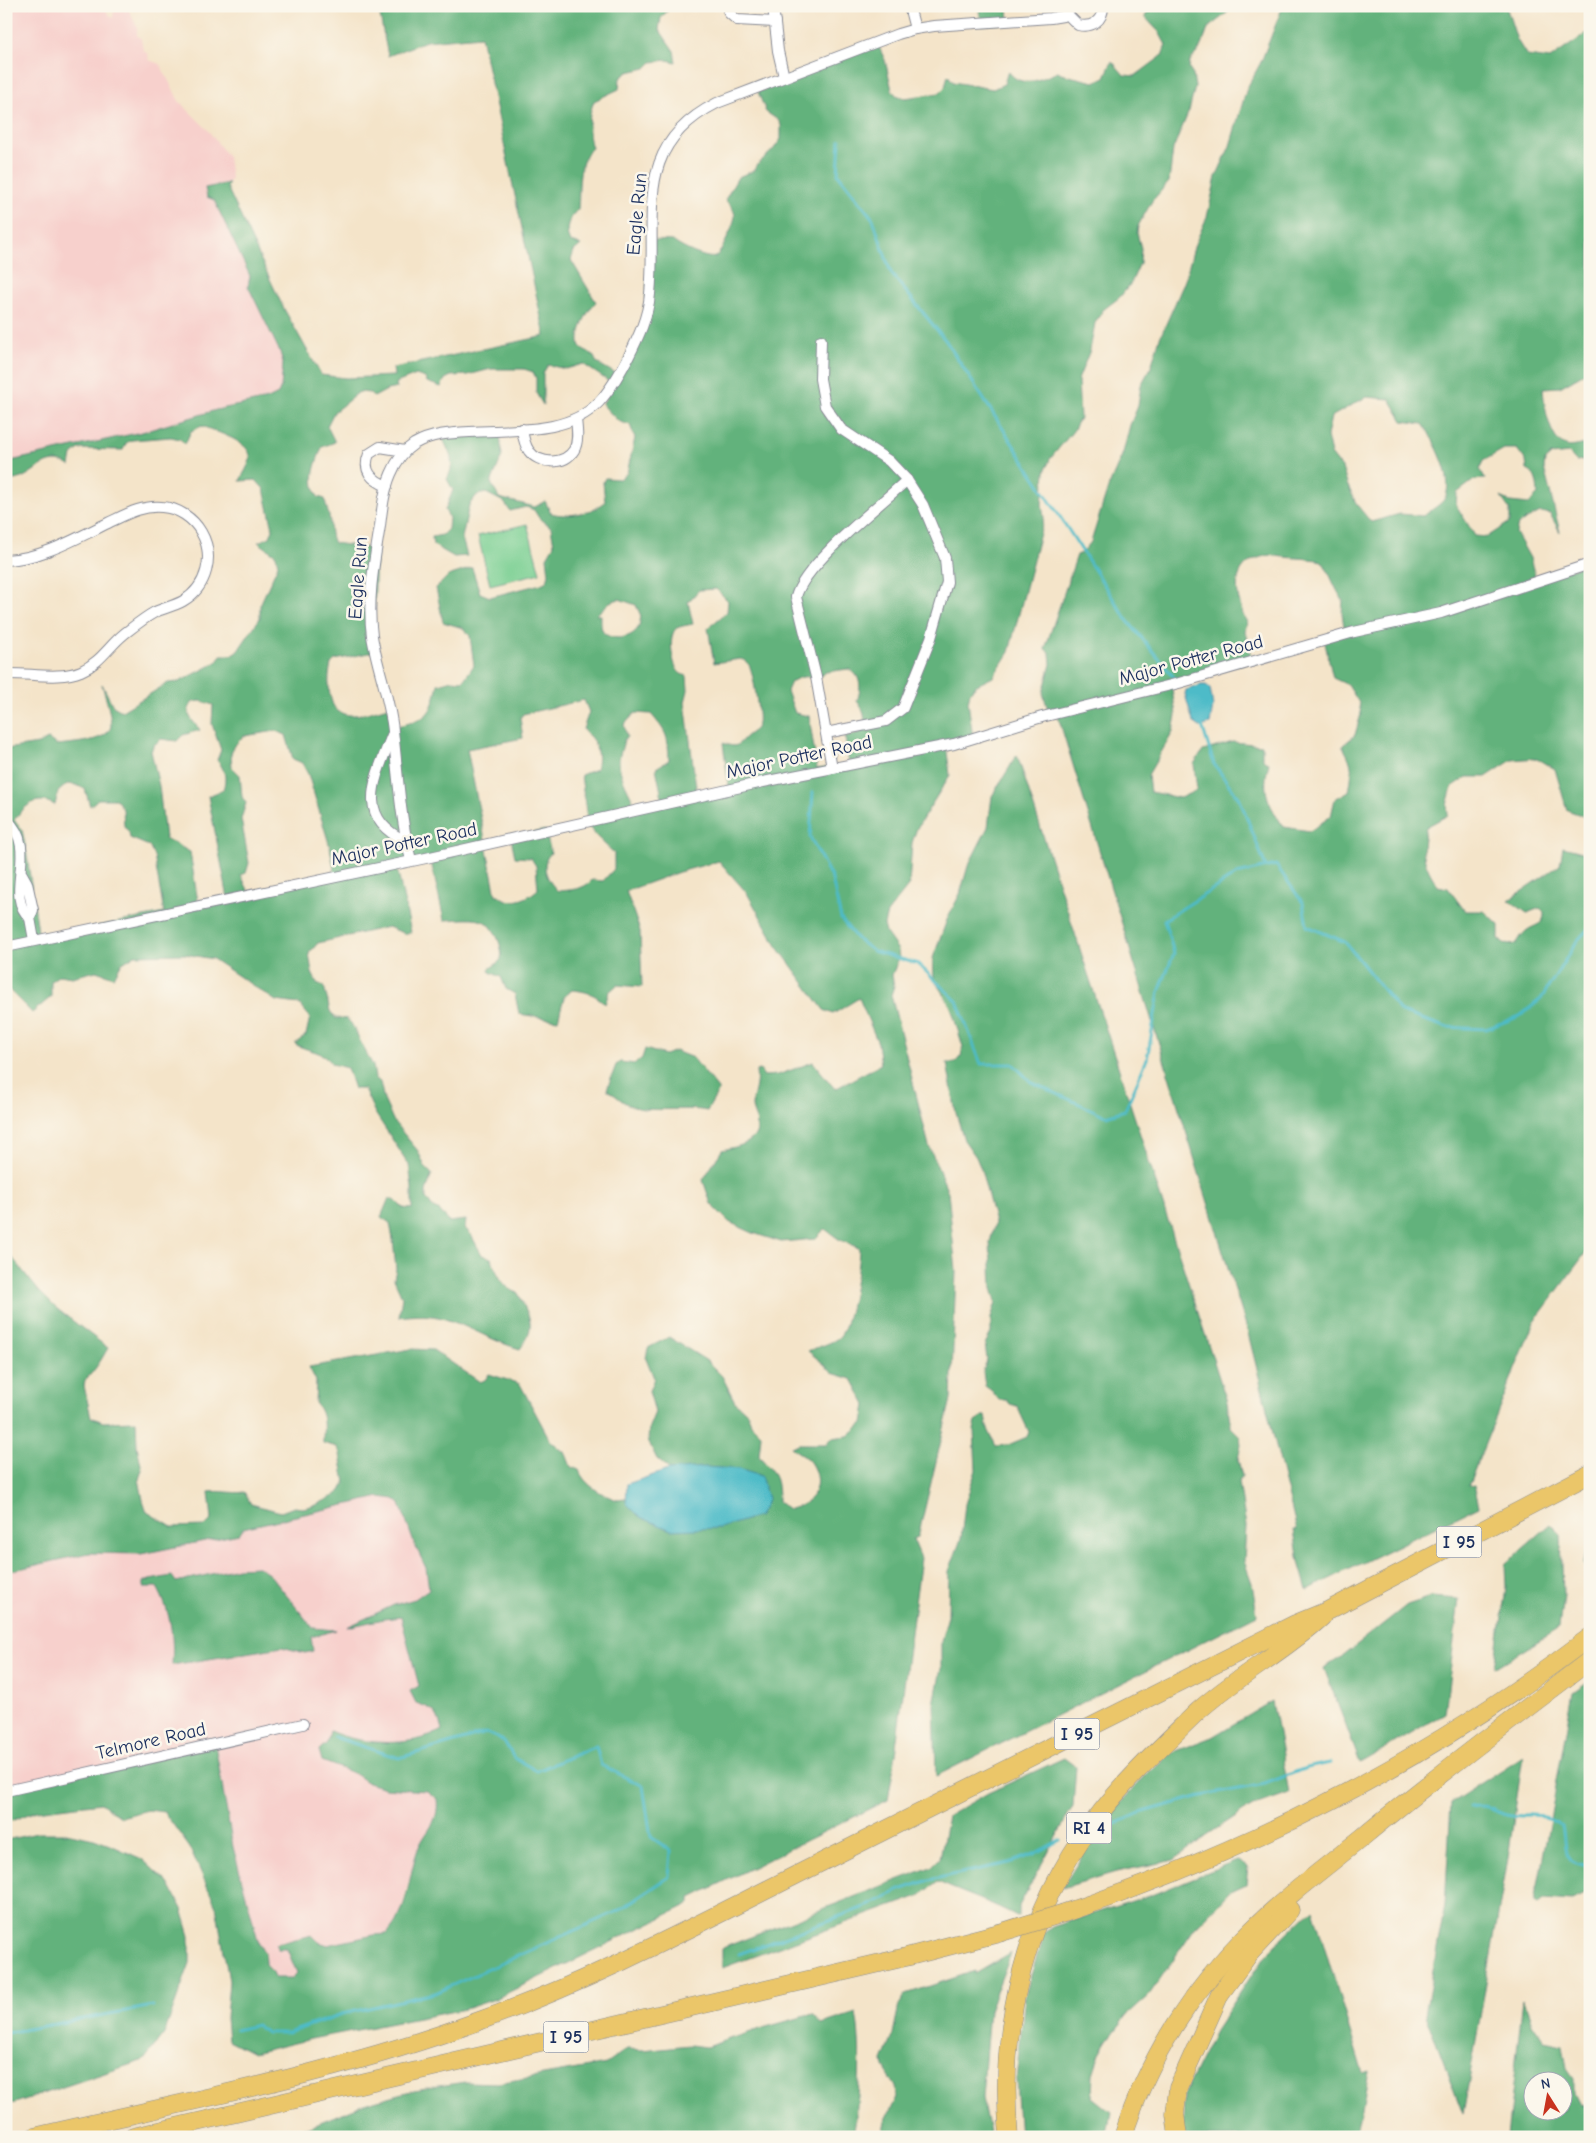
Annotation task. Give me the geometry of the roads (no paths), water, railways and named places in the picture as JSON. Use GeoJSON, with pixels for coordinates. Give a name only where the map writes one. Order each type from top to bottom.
{"type":"FeatureCollection","features":[{"type":"Feature","properties":{"kind":"highway","name":"I 95"},"geometry":{"type":"LineString","coordinates":[[34,2137],[276,2081],[365,2058],[449,2032],[526,2003],[584,1978],[729,1908],[1295,1624],[1329,1610],[1590,1474]]}},
{"type":"Feature","properties":{"kind":"highway","name":"RI 4"},"geometry":{"type":"LineString","coordinates":[[1009,2137],[1008,2057],[1016,1993],[1033,1932],[1064,1866],[1095,1819],[1118,1791],[1196,1714],[1234,1682],[1303,1635],[1329,1610]]}},
{"type":"Feature","properties":{"kind":"highway","name":"I 95"},"geometry":{"type":"LineString","coordinates":[[133,2137],[896,1959],[999,1933],[1064,1913],[1130,1890],[1213,1856],[1286,1823],[1358,1787],[1482,1713],[1590,1637]]}},
{"type":"Feature","properties":{"kind":"highway"},"geometry":{"type":"LineString","coordinates":[[1123,2137],[1140,2092],[1164,2044],[1183,2014],[1215,1970],[1263,1919],[1466,1752],[1590,1660]]}},
{"type":"Feature","properties":{"kind":"highway"},"geometry":{"type":"LineString","coordinates":[[1178,2137],[1175,2114],[1178,2088],[1194,2048],[1220,1994],[1239,1966],[1261,1940],[1364,1836]]}},
{"type":"Feature","properties":{"kind":"street"},"geometry":{"type":"LineString","coordinates":[[728,6],[729,13],[737,20],[775,22]]}},
{"type":"Feature","properties":{"kind":"street"},"geometry":{"type":"LineString","coordinates":[[774,6],[784,77]]}},
{"type":"Feature","properties":{"kind":"street"},"geometry":{"type":"LineString","coordinates":[[909,6],[914,29]]}},
{"type":"Feature","properties":{"kind":"street","name":"Eagle Run"},"geometry":{"type":"LineString","coordinates":[[411,860],[399,796],[393,731],[374,644],[370,607],[372,577],[387,486],[393,468],[404,451],[421,441],[440,435],[522,429],[553,425],[576,419],[598,404],[607,394],[628,356],[645,318],[650,292],[653,195],[659,163],[675,134],[700,111],[718,102],[914,29],[934,26],[1040,20],[1063,16],[1069,9],[1078,25],[1090,25],[1100,18],[1103,6]]}},
{"type":"Feature","properties":{"kind":"street"},"geometry":{"type":"LineString","coordinates":[[821,340],[820,379],[825,406],[841,430],[888,461],[906,480],[923,505],[945,558],[948,582],[931,638],[903,708],[886,721],[826,733]]}},
{"type":"Feature","properties":{"kind":"street"},"geometry":{"type":"LineString","coordinates":[[522,429],[526,445],[536,457],[543,461],[559,461],[571,454],[574,449],[577,436],[576,419]]}},
{"type":"Feature","properties":{"kind":"street"},"geometry":{"type":"LineString","coordinates":[[387,486],[375,480],[368,473],[366,463],[369,454],[380,447],[404,451]]}},
{"type":"Feature","properties":{"kind":"street"},"geometry":{"type":"LineString","coordinates":[[832,768],[816,677],[796,596],[799,586],[831,548],[906,480]]}},
{"type":"Feature","properties":{"kind":"street"},"geometry":{"type":"LineString","coordinates":[[6,560],[43,554],[133,511],[159,507],[182,513],[195,523],[207,544],[208,560],[201,583],[190,596],[148,617],[122,636],[98,661],[88,667],[76,673],[6,674]]}},
{"type":"Feature","properties":{"kind":"street","name":"Major Potter Road"},"geometry":{"type":"LineString","coordinates":[[6,947],[832,768],[954,744],[1042,717],[1238,667],[1354,632],[1441,613],[1590,564]]}},
{"type":"Feature","properties":{"kind":"street"},"geometry":{"type":"LineString","coordinates":[[393,731],[377,770],[373,788],[373,806],[377,818],[384,828],[394,836],[406,841]]}},
{"type":"Feature","properties":{"kind":"street"},"geometry":{"type":"LineString","coordinates":[[6,819],[15,827],[20,838],[22,874],[27,883],[34,910],[30,918],[34,940]]}},
{"type":"Feature","properties":{"kind":"street","name":"Telmore Road"},"geometry":{"type":"LineString","coordinates":[[6,1791],[303,1724]]}},
{"type":"Feature","properties":{"kind":"water"},"geometry":{"type":"Polygon","coordinates":[[[1206,685],[1210,688],[1213,706],[1210,724],[1200,727],[1193,722],[1185,694],[1186,690],[1206,685]]]}},
{"type":"Feature","properties":{"kind":"water"},"geometry":{"type":"Polygon","coordinates":[[[705,1467],[738,1469],[761,1476],[768,1499],[759,1516],[720,1528],[671,1530],[640,1517],[626,1503],[627,1484],[668,1470],[705,1467]]]}},
{"type":"Feature","properties":{"kind":"waterway"},"geometry":{"type":"LineString","coordinates":[[840,140],[838,174],[873,219],[891,273],[946,341],[1127,620],[1177,681]]}},
{"type":"Feature","properties":{"kind":"waterway"},"geometry":{"type":"LineString","coordinates":[[1201,722],[1214,764],[1240,800],[1266,867]]}},
{"type":"Feature","properties":{"kind":"waterway"},"geometry":{"type":"LineString","coordinates":[[813,792],[810,837],[832,879],[841,919],[857,939],[873,951],[918,964],[957,1001],[981,1064],[1013,1064],[1031,1082],[1106,1116],[1125,1110],[1147,1059],[1159,992],[1174,953],[1164,920],[1237,874],[1276,865],[1303,903],[1307,926],[1345,942],[1401,1012],[1445,1027],[1486,1029],[1520,1016],[1541,999],[1577,941],[1590,927]]}},
{"type":"Feature","properties":{"kind":"waterway"},"geometry":{"type":"LineString","coordinates":[[236,2030],[256,2025],[267,2033],[288,2033],[342,2014],[435,1993],[618,1911],[669,1877],[671,1851],[651,1837],[643,1786],[601,1765],[596,1746],[537,1771],[514,1758],[504,1741],[486,1733],[399,1758],[334,1737]]}},
{"type":"Feature","properties":{"kind":"waterway"},"geometry":{"type":"LineString","coordinates":[[1106,1838],[1111,1826],[1140,1813],[1197,1797],[1265,1784],[1306,1768],[1330,1763]]}},
{"type":"Feature","properties":{"kind":"waterway"},"geometry":{"type":"LineString","coordinates":[[1470,1807],[1482,1806],[1506,1814],[1538,1816],[1550,1819],[1562,1826],[1566,1853],[1569,1858],[1580,1864],[1590,1866]]}},
{"type":"Feature","properties":{"kind":"waterway"},"geometry":{"type":"LineString","coordinates":[[739,1954],[870,1905],[900,1890],[929,1880],[1009,1863],[1034,1854],[1060,1840]]}},
{"type":"Feature","properties":{"kind":"waterway"},"geometry":{"type":"LineString","coordinates":[[6,2033],[153,2006]]}}]}
